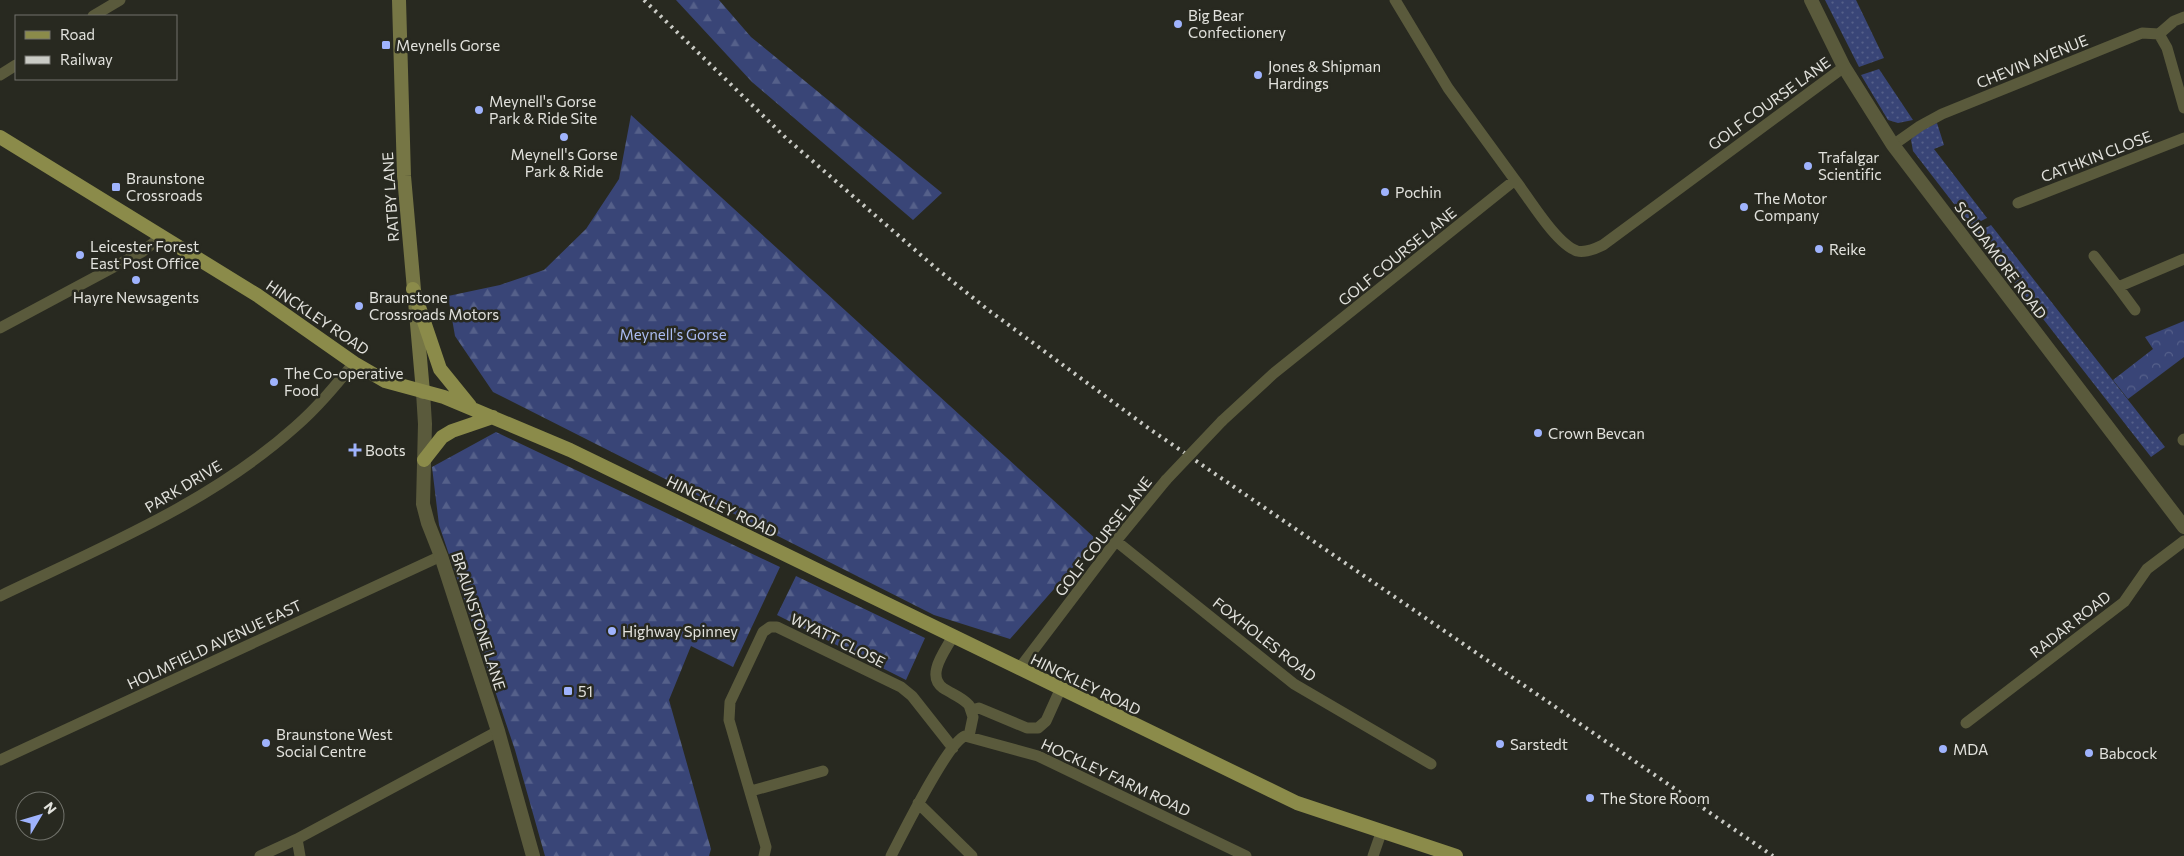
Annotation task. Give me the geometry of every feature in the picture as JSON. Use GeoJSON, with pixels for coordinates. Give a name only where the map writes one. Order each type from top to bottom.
{"type":"FeatureCollection","features":[{"type":"Feature","properties":{"kind":"main road","name":"RATBY LANE"},"geometry":{"type":"LineString","coordinates":[[399,0],[404,176],[423,392]]}},
{"type":"Feature","properties":{"kind":"main road","name":"HINCKLEY ROAD"},"geometry":{"type":"LineString","coordinates":[[0,138],[257,295],[354,363],[385,381],[444,397],[579,454],[1060,690],[1297,803],[1456,856]]}},
{"type":"Feature","properties":{"kind":"main road"},"geometry":{"type":"LineString","coordinates":[[413,290],[440,368],[472,408]]}},
{"type":"Feature","properties":{"kind":"main road"},"geometry":{"type":"LineString","coordinates":[[424,460],[442,437],[452,431],[493,417]]}},
{"type":"Feature","properties":{"kind":"street"},"geometry":{"type":"LineString","coordinates":[[95,15],[120,0]]}},
{"type":"Feature","properties":{"kind":"street"},"geometry":{"type":"LineString","coordinates":[[1395,0],[1448,88],[1515,180]]}},
{"type":"Feature","properties":{"kind":"street","name":"SCUDAMORE ROAD"},"geometry":{"type":"LineString","coordinates":[[1811,0],[1844,67],[1893,145],[2184,526]]}},
{"type":"Feature","properties":{"kind":"street"},"geometry":{"type":"LineString","coordinates":[[2184,17],[2174,21],[2159,34],[2167,48],[2184,108]]}},
{"type":"Feature","properties":{"kind":"street","name":"CHEVIN AVENUE"},"geometry":{"type":"LineString","coordinates":[[1893,145],[1920,126],[1942,114],[2142,33],[2159,34]]}},
{"type":"Feature","properties":{"kind":"street"},"geometry":{"type":"LineString","coordinates":[[0,75],[15,66]]}},
{"type":"Feature","properties":{"kind":"street","name":"GOLF COURSE LANE"},"geometry":{"type":"LineString","coordinates":[[1019,670],[1116,541],[1166,480],[1222,421],[1274,374],[1515,180],[1559,240],[1578,251],[1591,251],[1603,245],[1844,67]]}},
{"type":"Feature","properties":{"kind":"street","name":"CATHKIN CLOSE"},"geometry":{"type":"LineString","coordinates":[[2018,203],[2184,138]]}},
{"type":"Feature","properties":{"kind":"street"},"geometry":{"type":"LineString","coordinates":[[0,328],[142,252],[162,236]]}},
{"type":"Feature","properties":{"kind":"street"},"geometry":{"type":"LineString","coordinates":[[2094,256],[2135,310]]}},
{"type":"Feature","properties":{"kind":"street"},"geometry":{"type":"LineString","coordinates":[[2118,287],[2184,259]]}},
{"type":"Feature","properties":{"kind":"street","name":"PARK DRIVE"},"geometry":{"type":"LineString","coordinates":[[0,596],[162,518],[238,471],[274,444],[308,414],[354,363]]}},
{"type":"Feature","properties":{"kind":"street","name":"BRAUNSTONE LANE"},"geometry":{"type":"LineString","coordinates":[[423,392],[423,504],[498,731],[533,856]]}},
{"type":"Feature","properties":{"kind":"street","name":"FOXHOLES ROAD"},"geometry":{"type":"LineString","coordinates":[[1116,541],[1294,684],[1431,764]]}},
{"type":"Feature","properties":{"kind":"street","name":"RADAR ROAD"},"geometry":{"type":"LineString","coordinates":[[1966,723],[2124,602],[2147,569],[2184,541]]}},
{"type":"Feature","properties":{"kind":"street","name":"HOLMFIELD AVENUE EAST"},"geometry":{"type":"LineString","coordinates":[[0,760],[441,556]]}},
{"type":"Feature","properties":{"kind":"street","name":"WYATT CLOSE"},"geometry":{"type":"LineString","coordinates":[[764,856],[766,847],[729,720],[730,702],[763,632],[770,627],[777,627],[901,687],[912,696],[953,748]]}},
{"type":"Feature","properties":{"kind":"street"},"geometry":{"type":"LineString","coordinates":[[891,856],[918,803],[960,737],[969,736],[972,710],[965,700],[942,687],[936,675],[939,662],[953,636]]}},
{"type":"Feature","properties":{"kind":"street"},"geometry":{"type":"LineString","coordinates":[[972,710],[979,708],[1027,728],[1038,728],[1046,721],[1060,690]]}},
{"type":"Feature","properties":{"kind":"street"},"geometry":{"type":"LineString","coordinates":[[260,856],[297,839],[498,731]]}},
{"type":"Feature","properties":{"kind":"street","name":"HOCKLEY FARM ROAD"},"geometry":{"type":"LineString","coordinates":[[969,736],[1038,756],[1246,856]]}},
{"type":"Feature","properties":{"kind":"street"},"geometry":{"type":"LineString","coordinates":[[751,792],[823,771]]}},
{"type":"Feature","properties":{"kind":"street"},"geometry":{"type":"LineString","coordinates":[[918,803],[972,856]]}},
{"type":"Feature","properties":{"kind":"street"},"geometry":{"type":"LineString","coordinates":[[1373,856],[1381,832]]}},
{"type":"Feature","properties":{"kind":"street"},"geometry":{"type":"LineString","coordinates":[[297,839],[300,856]]}},
{"type":"Feature","properties":{"kind":"green space"},"geometry":{"type":"Polygon","coordinates":[[[676,0],[719,0],[751,37],[942,193],[913,220],[752,82],[676,0]]]}},
{"type":"Feature","properties":{"kind":"green space"},"geometry":{"type":"Polygon","coordinates":[[[1825,0],[1856,0],[1884,58],[1859,67],[1825,0]]]}},
{"type":"Feature","properties":{"kind":"green space"},"geometry":{"type":"Polygon","coordinates":[[[1879,69],[1913,120],[1898,123],[1888,120],[1861,75],[1879,69]]]}},
{"type":"Feature","properties":{"kind":"green space","name":"Meynell's Gorse"},"geometry":{"type":"Polygon","coordinates":[[[631,115],[1097,540],[1010,639],[934,615],[493,392],[455,336],[448,296],[500,285],[544,270],[586,229],[619,179],[631,115]]]}},
{"type":"Feature","properties":{"kind":"green space"},"geometry":{"type":"Polygon","coordinates":[[[1937,123],[1944,145],[1934,149],[1987,218],[1971,226],[1913,151],[1911,140],[1916,133],[1937,123]]]}},
{"type":"Feature","properties":{"kind":"green space"},"geometry":{"type":"Polygon","coordinates":[[[1991,225],[2165,447],[2151,457],[1976,233],[1991,225]]]}},
{"type":"Feature","properties":{"kind":"green space"},"geometry":{"type":"Polygon","coordinates":[[[2184,321],[2184,357],[2128,399],[2113,380],[2153,349],[2145,337],[2184,321]]]}},
{"type":"Feature","properties":{"kind":"green space","name":"Highway Spinney"},"geometry":{"type":"Polygon","coordinates":[[[496,432],[780,567],[733,667],[691,646],[669,700],[711,849],[709,856],[545,856],[515,750],[439,525],[432,467],[496,432]]]}},
{"type":"Feature","properties":{"kind":"green space"},"geometry":{"type":"Polygon","coordinates":[[[796,576],[925,638],[906,680],[777,615],[796,576]]]}},
{"type":"Feature","properties":{"kind":"railway"},"geometry":{"type":"LineString","coordinates":[[644,0],[786,138],[937,269],[987,309],[1151,430],[1773,856]]}},
{"type":"Feature","properties":{"kind":"place","name":"Big Bear Confectionery"},"geometry":{"type":"Point","coordinates":[1178,24]}},
{"type":"Feature","properties":{"kind":"place","name":"Meynells Gorse"},"geometry":{"type":"Point","coordinates":[386,45]}},
{"type":"Feature","properties":{"kind":"place","name":"Jones & Shipman Hardings"},"geometry":{"type":"Point","coordinates":[1258,75]}},
{"type":"Feature","properties":{"kind":"place","name":"Meynell's Gorse Park & Ride Site"},"geometry":{"type":"Point","coordinates":[479,110]}},
{"type":"Feature","properties":{"kind":"place","name":"Meynell's Gorse Park & Ride"},"geometry":{"type":"Point","coordinates":[564,137]}},
{"type":"Feature","properties":{"kind":"place","name":"Trafalgar Scientific"},"geometry":{"type":"Point","coordinates":[1808,166]}},
{"type":"Feature","properties":{"kind":"place","name":"Braunstone Crossroads"},"geometry":{"type":"Point","coordinates":[116,187]}},
{"type":"Feature","properties":{"kind":"place","name":"Pochin"},"geometry":{"type":"Point","coordinates":[1385,192]}},
{"type":"Feature","properties":{"kind":"place","name":"The Motor Company"},"geometry":{"type":"Point","coordinates":[1744,207]}},
{"type":"Feature","properties":{"kind":"place","name":"Reike"},"geometry":{"type":"Point","coordinates":[1819,249]}},
{"type":"Feature","properties":{"kind":"place","name":"Leicester Forest East Post Office"},"geometry":{"type":"Point","coordinates":[80,255]}},
{"type":"Feature","properties":{"kind":"place","name":"Hayre Newsagents"},"geometry":{"type":"Point","coordinates":[136,280]}},
{"type":"Feature","properties":{"kind":"place","name":"Braunstone Crossroads Motors"},"geometry":{"type":"Point","coordinates":[359,306]}},
{"type":"Feature","properties":{"kind":"place","name":"The Co-operative Food"},"geometry":{"type":"Point","coordinates":[274,382]}},
{"type":"Feature","properties":{"kind":"place","name":"Crown Bevcan"},"geometry":{"type":"Point","coordinates":[1538,433]}},
{"type":"Feature","properties":{"kind":"place","name":"Boots"},"geometry":{"type":"Point","coordinates":[355,450]}},
{"type":"Feature","properties":{"kind":"place","name":"Highway Spinney"},"geometry":{"type":"Point","coordinates":[612,631]}},
{"type":"Feature","properties":{"kind":"place","name":"51"},"geometry":{"type":"Point","coordinates":[568,691]}},
{"type":"Feature","properties":{"kind":"place","name":"Braunstone West Social Centre"},"geometry":{"type":"Point","coordinates":[266,743]}},
{"type":"Feature","properties":{"kind":"place","name":"Sarstedt"},"geometry":{"type":"Point","coordinates":[1500,744]}},
{"type":"Feature","properties":{"kind":"place","name":"MDA"},"geometry":{"type":"Point","coordinates":[1943,749]}},
{"type":"Feature","properties":{"kind":"place","name":"Babcock"},"geometry":{"type":"Point","coordinates":[2089,753]}},
{"type":"Feature","properties":{"kind":"place","name":"The Store Room"},"geometry":{"type":"Point","coordinates":[1590,798]}}]}
